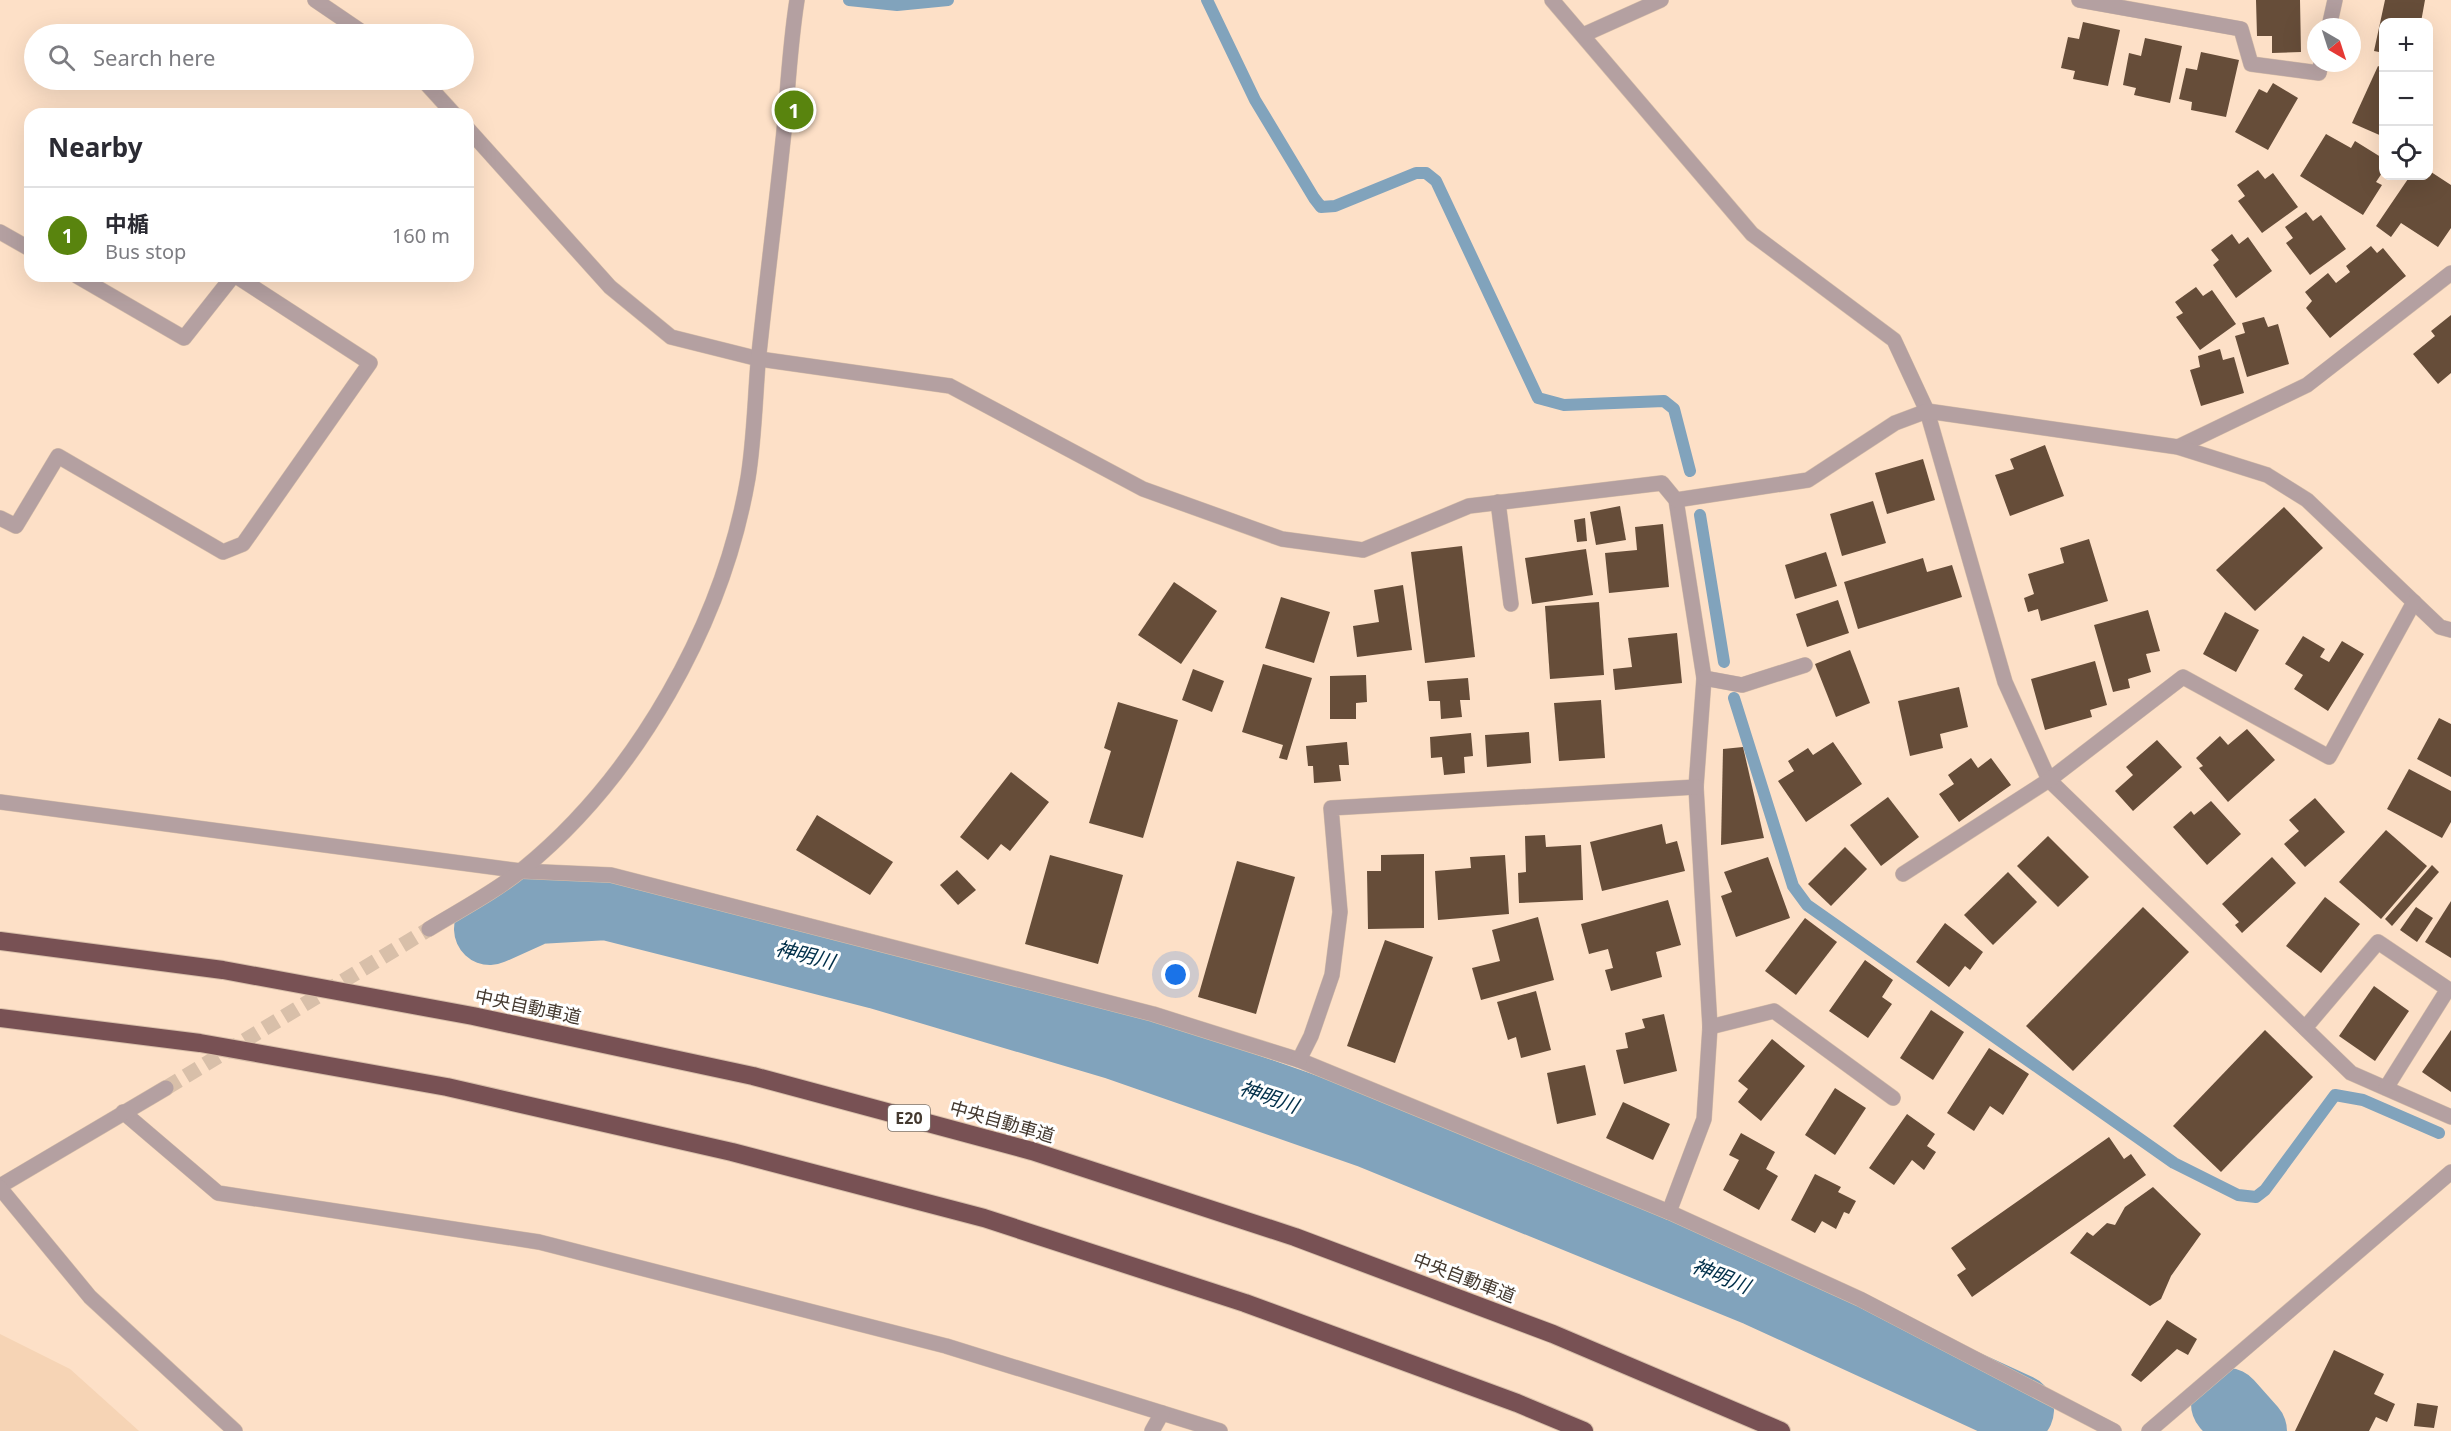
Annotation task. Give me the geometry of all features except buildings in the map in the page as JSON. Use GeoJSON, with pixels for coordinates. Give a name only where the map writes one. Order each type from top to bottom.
{"type":"FeatureCollection","features":[{"type":"Feature","properties":{"kind":"highway","name":"中央自動車道"},"geometry":{"type":"LineString","coordinates":[[0,941],[223,970],[473,1016],[753,1076],[1032,1151],[1329,1249],[1553,1334],[1781,1431]]}},
{"type":"Feature","properties":{"kind":"highway"},"geometry":{"type":"LineString","coordinates":[[0,1018],[200,1043],[447,1087],[732,1152],[984,1218],[1245,1303],[1517,1402],[1584,1431]]}},
{"type":"Feature","properties":{"kind":"street"},"geometry":{"type":"LineString","coordinates":[[315,0],[350,24]]}},
{"type":"Feature","properties":{"kind":"street"},"geometry":{"type":"LineString","coordinates":[[429,929],[521,871],[566,832],[625,761],[664,702],[694,647],[727,562],[748,478],[797,0]]}},
{"type":"Feature","properties":{"kind":"street"},"geometry":{"type":"LineString","coordinates":[[1552,0],[1752,234],[1894,340],[1927,411],[2005,682],[2049,780],[2351,1073],[2451,1116]]}},
{"type":"Feature","properties":{"kind":"street"},"geometry":{"type":"LineString","coordinates":[[1583,35],[1660,0]]}},
{"type":"Feature","properties":{"kind":"street"},"geometry":{"type":"LineString","coordinates":[[2079,0],[2123,4],[2241,29],[2251,64],[2307,67]]}},
{"type":"Feature","properties":{"kind":"street"},"geometry":{"type":"LineString","coordinates":[[2331,18],[2335,0]]}},
{"type":"Feature","properties":{"kind":"street"},"geometry":{"type":"LineString","coordinates":[[432,90],[449,108]]}},
{"type":"Feature","properties":{"kind":"street"},"geometry":{"type":"LineString","coordinates":[[474,136],[610,287],[671,337],[759,359],[950,386],[1143,489],[1282,539],[1363,550],[1469,506],[1662,483],[1676,500],[1704,678],[1696,787],[1710,1028],[1704,1119],[1669,1212]]}},
{"type":"Feature","properties":{"kind":"street"},"geometry":{"type":"LineString","coordinates":[[0,232],[24,246]]}},
{"type":"Feature","properties":{"kind":"street"},"geometry":{"type":"LineString","coordinates":[[2178,447],[2307,385],[2451,273]]}},
{"type":"Feature","properties":{"kind":"street"},"geometry":{"type":"LineString","coordinates":[[87,282],[184,338],[229,282]]}},
{"type":"Feature","properties":{"kind":"street"},"geometry":{"type":"LineString","coordinates":[[0,518],[16,526],[58,456],[223,552],[243,544],[370,363],[243,282]]}},
{"type":"Feature","properties":{"kind":"street"},"geometry":{"type":"LineString","coordinates":[[1676,500],[1808,480],[1895,423],[1927,411],[2178,447],[2266,475],[2307,500],[2440,627],[2451,630]]}},
{"type":"Feature","properties":{"kind":"street"},"geometry":{"type":"LineString","coordinates":[[1498,502],[1511,604]]}},
{"type":"Feature","properties":{"kind":"street"},"geometry":{"type":"LineString","coordinates":[[1903,874],[2049,780],[2183,677],[2329,757],[2414,602]]}},
{"type":"Feature","properties":{"kind":"street"},"geometry":{"type":"LineString","coordinates":[[1704,678],[1742,685],[1805,665]]}},
{"type":"Feature","properties":{"kind":"street"},"geometry":{"type":"LineString","coordinates":[[1299,1060],[1311,1036],[1332,975],[1340,912],[1331,808],[1696,787]]}},
{"type":"Feature","properties":{"kind":"street"},"geometry":{"type":"LineString","coordinates":[[0,802],[521,871],[611,875],[1153,1014],[1299,1060],[1669,1212],[1860,1299],[2114,1431]]}},
{"type":"Feature","properties":{"kind":"street"},"geometry":{"type":"LineString","coordinates":[[2305,1028],[2378,942],[2448,989],[2386,1088]]}},
{"type":"Feature","properties":{"kind":"street"},"geometry":{"type":"LineString","coordinates":[[1710,1028],[1774,1011],[1893,1098]]}},
{"type":"Feature","properties":{"kind":"street"},"geometry":{"type":"LineString","coordinates":[[166,1088],[0,1187],[90,1298],[235,1431]]}},
{"type":"Feature","properties":{"kind":"street"},"geometry":{"type":"LineString","coordinates":[[123,1112],[218,1193],[538,1242],[946,1346],[1220,1431]]}},
{"type":"Feature","properties":{"kind":"street"},"geometry":{"type":"LineString","coordinates":[[2149,1431],[2451,1172]]}},
{"type":"Feature","properties":{"kind":"street"},"geometry":{"type":"LineString","coordinates":[[1152,1431],[1162,1413]]}},
{"type":"Feature","properties":{"kind":"shaded area"},"geometry":{"type":"Polygon","coordinates":[[[0,1334],[70,1369],[139,1431],[0,1431],[0,1334]]]}},
{"type":"Feature","properties":{"kind":"waterway"},"geometry":{"type":"LineString","coordinates":[[849,0],[897,5],[948,0]]}},
{"type":"Feature","properties":{"kind":"waterway"},"geometry":{"type":"LineString","coordinates":[[1207,0],[1255,100],[1321,207],[1335,206],[1416,173],[1426,173],[1436,181],[1538,398],[1564,405],[1664,401],[1674,409],[1690,471]]}},
{"type":"Feature","properties":{"kind":"waterway"},"geometry":{"type":"LineString","coordinates":[[1700,515],[1724,662]]}},
{"type":"Feature","properties":{"kind":"waterway"},"geometry":{"type":"LineString","coordinates":[[1734,698],[1793,886],[1807,905],[2174,1163],[2238,1195],[2256,1197],[2265,1190],[2335,1095],[2363,1100],[2439,1133]]}},
{"type":"Feature","properties":{"kind":"waterway","name":"神明川"},"geometry":{"type":"LineString","coordinates":[[490,929],[537,908],[607,904],[878,973],[1117,1044],[1369,1132],[1759,1291],[2018,1410]]}},
{"type":"Feature","properties":{"kind":"waterway","name":"神明川"},"geometry":{"type":"LineString","coordinates":[[2227,1404],[2251,1431]]}},
{"type":"Feature","properties":{"kind":"tunnel"},"geometry":{"type":"LineString","coordinates":[[166,1088],[429,929]]}},
{"type":"Feature","properties":{"kind":"place","name":"中楯"},"geometry":{"type":"Point","coordinates":[794,110]}}]}
